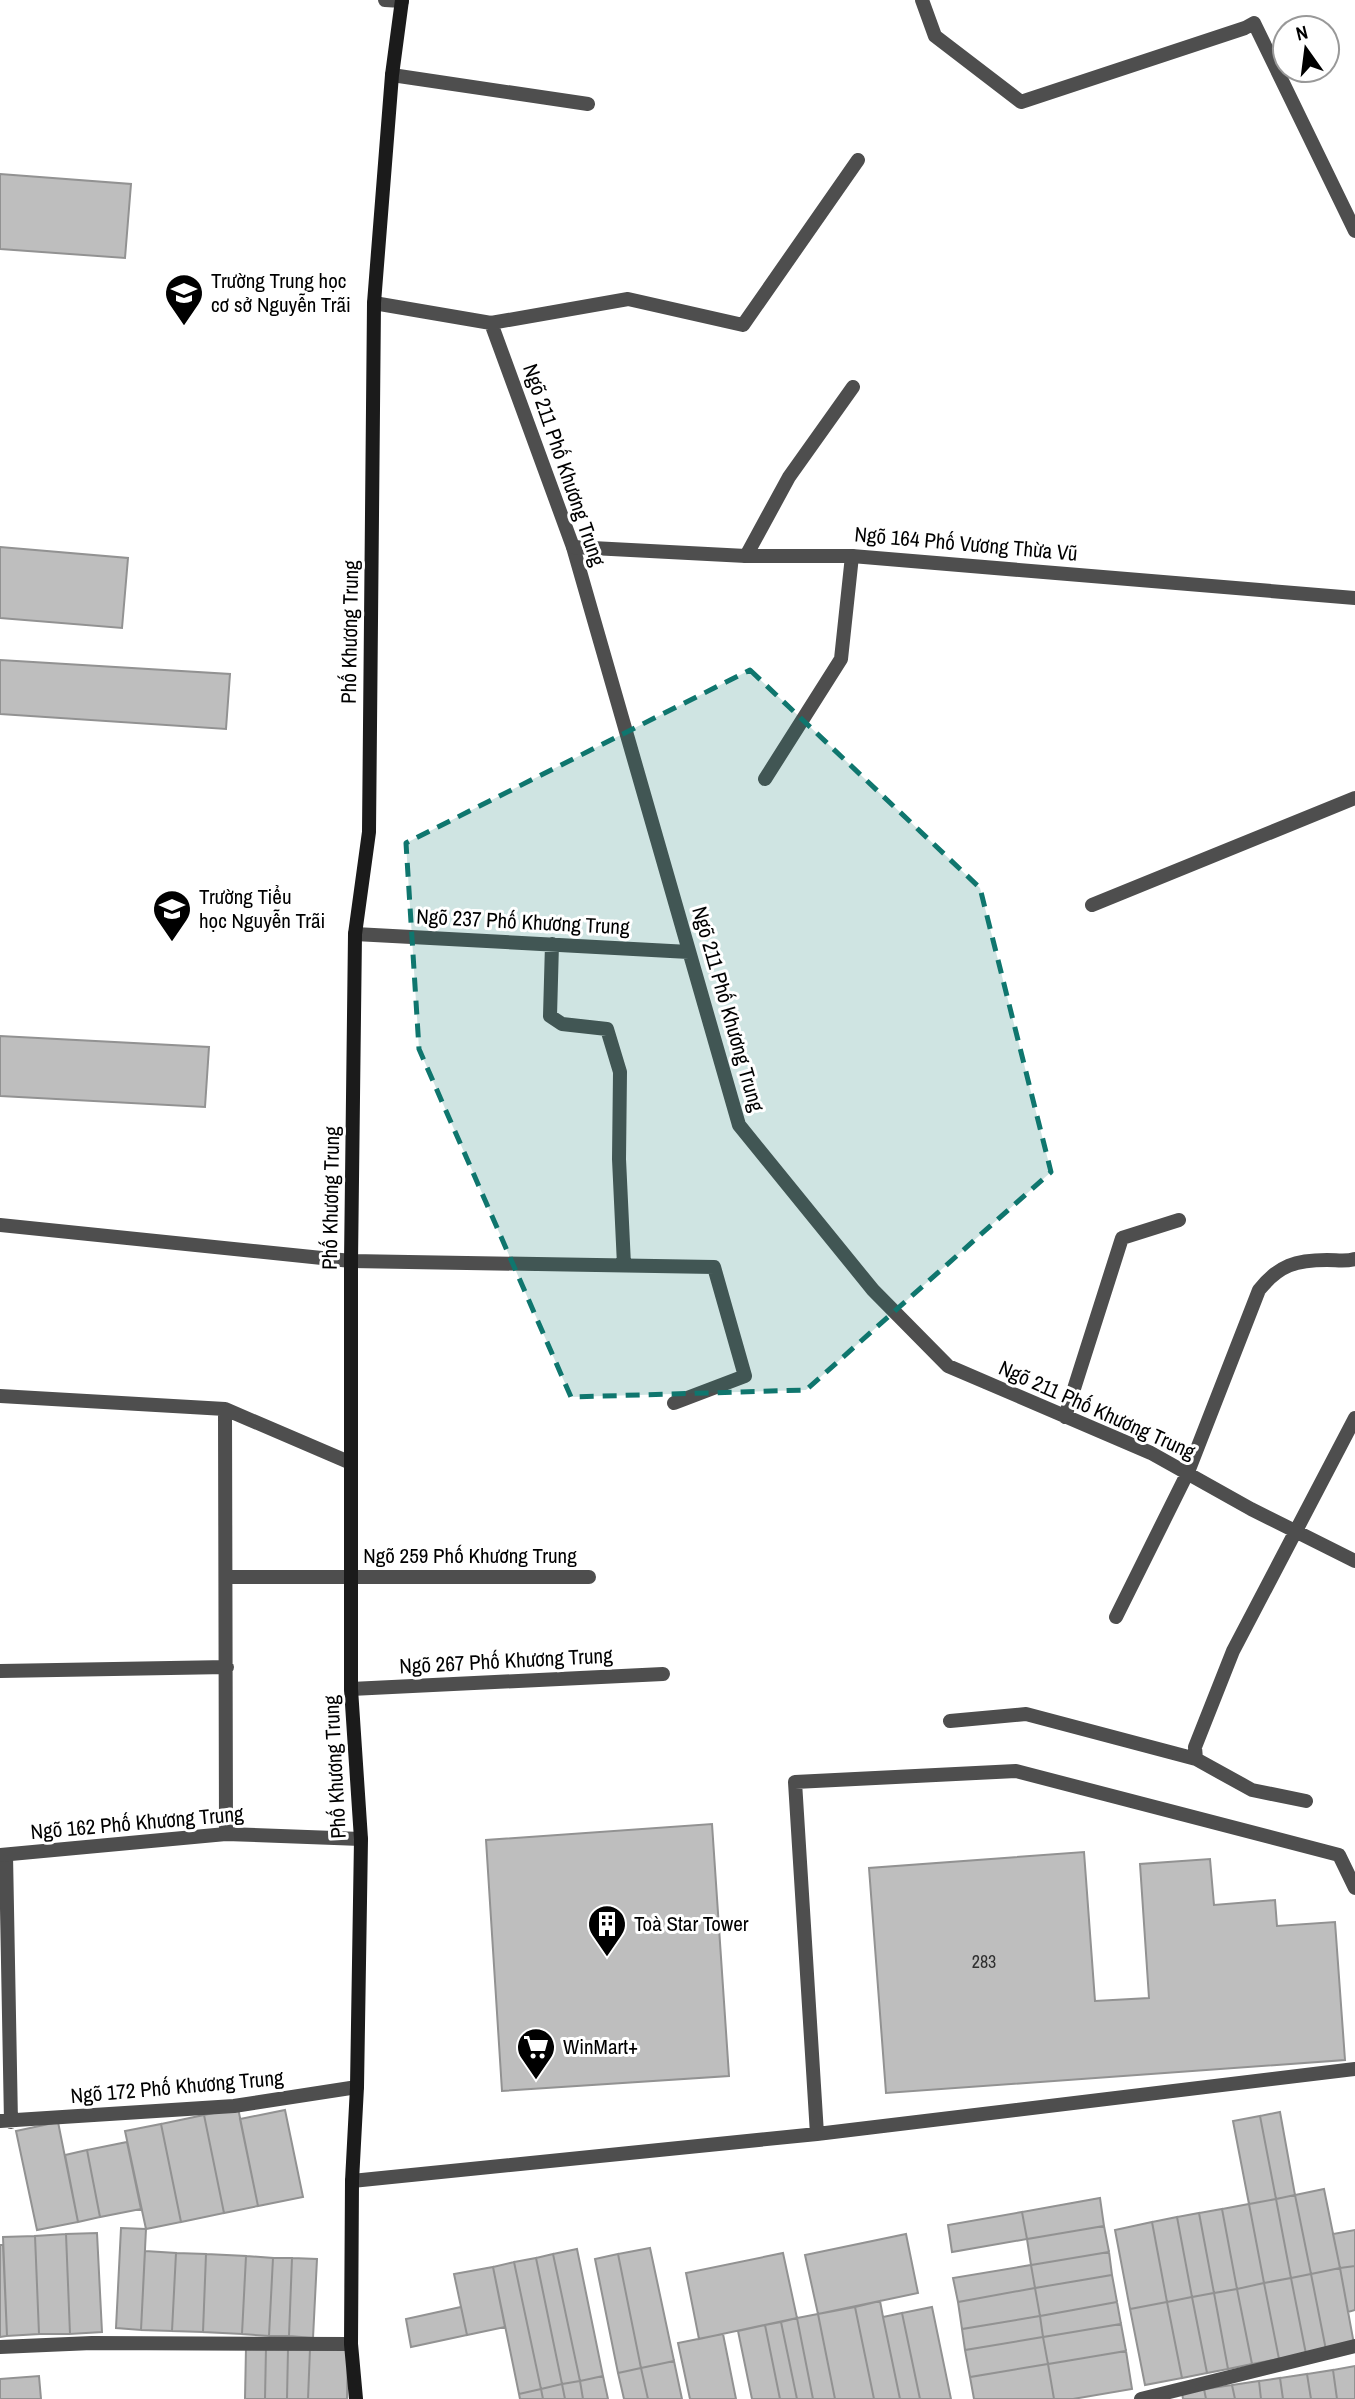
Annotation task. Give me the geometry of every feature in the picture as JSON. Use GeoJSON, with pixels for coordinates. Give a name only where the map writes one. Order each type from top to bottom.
{"type":"FeatureCollection","features":[{"type":"Feature","properties":{"kind":"street"},"geometry":{"type":"LineString","coordinates":[[385,0],[402,1]]}},
{"type":"Feature","properties":{"kind":"street"},"geometry":{"type":"LineString","coordinates":[[922,0],[934,36],[1021,102],[1254,23],[1355,231]]}},
{"type":"Feature","properties":{"kind":"street","name":"Phố Khương Trung"},"geometry":{"type":"LineString","coordinates":[[356,2399],[351,2344],[352,2181],[357,2087],[361,1839],[351,1689],[351,1261],[355,934],[369,832],[374,303],[392,75],[402,1]]}},
{"type":"Feature","properties":{"kind":"street"},"geometry":{"type":"LineString","coordinates":[[392,75],[588,104]]}},
{"type":"Feature","properties":{"kind":"street"},"geometry":{"type":"LineString","coordinates":[[374,303],[491,323],[628,299],[743,325],[858,160]]}},
{"type":"Feature","properties":{"kind":"street","name":"Ngõ 211 Phố Khương Trung"},"geometry":{"type":"LineString","coordinates":[[491,323],[573,547],[739,1125],[873,1290],[948,1366],[1152,1453],[1251,1509],[1355,1561]]}},
{"type":"Feature","properties":{"kind":"street"},"geometry":{"type":"LineString","coordinates":[[746,556],[789,477],[853,387]]}},
{"type":"Feature","properties":{"kind":"street","name":"Ngõ 164 Phố Vương Thừa Vũ"},"geometry":{"type":"LineString","coordinates":[[573,547],[746,556],[852,556],[1354,600]]}},
{"type":"Feature","properties":{"kind":"street"},"geometry":{"type":"LineString","coordinates":[[765,779],[841,659],[852,556]]}},
{"type":"Feature","properties":{"kind":"street"},"geometry":{"type":"LineString","coordinates":[[1092,905],[1355,798]]}},
{"type":"Feature","properties":{"kind":"street","name":"Ngõ 237 Phố Khương Trung"},"geometry":{"type":"LineString","coordinates":[[355,934],[689,952]]}},
{"type":"Feature","properties":{"kind":"street"},"geometry":{"type":"LineString","coordinates":[[552,944],[550,1016],[562,1024],[607,1029],[620,1072],[624,1265]]}},
{"type":"Feature","properties":{"kind":"street"},"geometry":{"type":"LineString","coordinates":[[1065,1417],[1122,1238],[1180,1220]]}},
{"type":"Feature","properties":{"kind":"street"},"geometry":{"type":"LineString","coordinates":[[0,1225],[351,1261],[714,1266],[746,1376],[674,1403]]}},
{"type":"Feature","properties":{"kind":"street"},"geometry":{"type":"LineString","coordinates":[[1116,1617],[1188,1472],[1259,1290],[1285,1266],[1313,1260],[1355,1259]]}},
{"type":"Feature","properties":{"kind":"street"},"geometry":{"type":"LineString","coordinates":[[0,1396],[225,1409],[351,1463]]}},
{"type":"Feature","properties":{"kind":"street"},"geometry":{"type":"LineString","coordinates":[[225,1409],[226,1834]]}},
{"type":"Feature","properties":{"kind":"street"},"geometry":{"type":"LineString","coordinates":[[1196,1759],[1195,1747],[1233,1651],[1355,1418]]}},
{"type":"Feature","properties":{"kind":"street","name":"Ngõ 259 Phố Khương Trung"},"geometry":{"type":"LineString","coordinates":[[227,1577],[589,1577]]}},
{"type":"Feature","properties":{"kind":"street"},"geometry":{"type":"LineString","coordinates":[[0,1671],[227,1667]]}},
{"type":"Feature","properties":{"kind":"street","name":"Ngõ 267 Phố Khương Trung"},"geometry":{"type":"LineString","coordinates":[[351,1689],[663,1674]]}},
{"type":"Feature","properties":{"kind":"street"},"geometry":{"type":"LineString","coordinates":[[950,1721],[1026,1714],[1196,1759],[1252,1790],[1306,1801]]}},
{"type":"Feature","properties":{"kind":"street"},"geometry":{"type":"LineString","coordinates":[[817,2134],[795,1782],[1016,1771],[1339,1855],[1355,1888]]}},
{"type":"Feature","properties":{"kind":"street","name":"Ngõ 162 Phố Khương Trung"},"geometry":{"type":"LineString","coordinates":[[3,1855],[226,1834],[361,1839]]}},
{"type":"Feature","properties":{"kind":"street"},"geometry":{"type":"LineString","coordinates":[[3,1855],[5,2122]]}},
{"type":"Feature","properties":{"kind":"street"},"geometry":{"type":"LineString","coordinates":[[352,2181],[817,2134],[1355,2069]]}},
{"type":"Feature","properties":{"kind":"street","name":"Ngõ 172 Phố Khương Trung"},"geometry":{"type":"LineString","coordinates":[[5,2122],[234,2106],[357,2087]]}},
{"type":"Feature","properties":{"kind":"street"},"geometry":{"type":"LineString","coordinates":[[0,2347],[92,2343],[351,2344]]}},
{"type":"Feature","properties":{"kind":"street"},"geometry":{"type":"LineString","coordinates":[[1141,2399],[1355,2346]]}},
{"type":"Feature","properties":{"kind":"highlighted area"},"geometry":{"type":"Polygon","coordinates":[[[750,670],[980,888],[1051,1172],[806,1390],[571,1397],[419,1049],[406,843],[750,670]]]}},
{"type":"Feature","properties":{"kind":"building"},"geometry":{"type":"Polygon","coordinates":[[[0,174],[131,184],[125,258],[0,249],[0,174]]]}},
{"type":"Feature","properties":{"kind":"building"},"geometry":{"type":"Polygon","coordinates":[[[0,547],[128,558],[122,628],[0,618],[0,547]]]}},
{"type":"Feature","properties":{"kind":"building"},"geometry":{"type":"Polygon","coordinates":[[[0,660],[230,674],[226,729],[0,714],[0,660]]]}},
{"type":"Feature","properties":{"kind":"building"},"geometry":{"type":"Polygon","coordinates":[[[0,1036],[209,1047],[205,1107],[0,1096],[0,1036]]]}},
{"type":"Feature","properties":{"kind":"building","name":"Toà Star Tower"},"geometry":{"type":"Polygon","coordinates":[[[712,1824],[729,2076],[502,2091],[486,1840],[712,1824]]]}},
{"type":"Feature","properties":{"kind":"building"},"geometry":{"type":"Polygon","coordinates":[[[1084,1852],[1095,2001],[1149,1998],[1140,1864],[1210,1859],[1214,1905],[1275,1900],[1277,1926],[1335,1922],[1345,2060],[886,2093],[869,1868],[1084,1852]]]}},
{"type":"Feature","properties":{"kind":"building"},"geometry":{"type":"Polygon","coordinates":[[[238,2108],[258,2206],[224,2213],[204,2115],[238,2108]]]}},
{"type":"Feature","properties":{"kind":"building"},"geometry":{"type":"Polygon","coordinates":[[[285,2110],[303,2197],[258,2206],[240,2119],[285,2110]]]}},
{"type":"Feature","properties":{"kind":"building"},"geometry":{"type":"Polygon","coordinates":[[[1280,2112],[1295,2195],[1276,2199],[1260,2116],[1280,2112]]]}},
{"type":"Feature","properties":{"kind":"building"},"geometry":{"type":"Polygon","coordinates":[[[204,2115],[224,2213],[181,2222],[161,2124],[204,2115]]]}},
{"type":"Feature","properties":{"kind":"building"},"geometry":{"type":"Polygon","coordinates":[[[1260,2116],[1276,2199],[1249,2204],[1233,2121],[1260,2116]]]}},
{"type":"Feature","properties":{"kind":"building"},"geometry":{"type":"Polygon","coordinates":[[[58,2122],[78,2222],[37,2230],[16,2131],[58,2122]]]}},
{"type":"Feature","properties":{"kind":"building"},"geometry":{"type":"Polygon","coordinates":[[[161,2124],[181,2222],[146,2229],[125,2131],[161,2124]]]}},
{"type":"Feature","properties":{"kind":"building"},"geometry":{"type":"Polygon","coordinates":[[[127,2142],[141,2209],[100,2217],[87,2150],[127,2142]]]}},
{"type":"Feature","properties":{"kind":"building"},"geometry":{"type":"Polygon","coordinates":[[[87,2150],[100,2217],[78,2222],[65,2155],[87,2150]]]}},
{"type":"Feature","properties":{"kind":"building"},"geometry":{"type":"Polygon","coordinates":[[[1324,2189],[1340,2268],[1311,2274],[1295,2195],[1324,2189]]]}},
{"type":"Feature","properties":{"kind":"building"},"geometry":{"type":"Polygon","coordinates":[[[1295,2195],[1311,2274],[1291,2278],[1276,2199],[1295,2195]]]}},
{"type":"Feature","properties":{"kind":"building"},"geometry":{"type":"Polygon","coordinates":[[[1100,2198],[1104,2226],[1027,2239],[1022,2212],[1100,2198]]]}},
{"type":"Feature","properties":{"kind":"building"},"geometry":{"type":"Polygon","coordinates":[[[1276,2199],[1291,2278],[1264,2283],[1249,2204],[1276,2199]]]}},
{"type":"Feature","properties":{"kind":"building"},"geometry":{"type":"Polygon","coordinates":[[[1249,2204],[1264,2283],[1237,2289],[1222,2209],[1249,2204]]]}},
{"type":"Feature","properties":{"kind":"building"},"geometry":{"type":"Polygon","coordinates":[[[1222,2209],[1237,2289],[1214,2293],[1199,2213],[1222,2209]]]}},
{"type":"Feature","properties":{"kind":"building"},"geometry":{"type":"Polygon","coordinates":[[[1022,2212],[1027,2239],[952,2252],[948,2225],[1022,2212]]]}},
{"type":"Feature","properties":{"kind":"building"},"geometry":{"type":"Polygon","coordinates":[[[1199,2213],[1214,2293],[1192,2297],[1177,2217],[1199,2213]]]}},
{"type":"Feature","properties":{"kind":"building"},"geometry":{"type":"Polygon","coordinates":[[[1177,2217],[1192,2297],[1167,2302],[1152,2222],[1177,2217]]]}},
{"type":"Feature","properties":{"kind":"building"},"geometry":{"type":"Polygon","coordinates":[[[1152,2222],[1167,2302],[1130,2309],[1115,2230],[1152,2222]]]}},
{"type":"Feature","properties":{"kind":"building"},"geometry":{"type":"Polygon","coordinates":[[[1104,2226],[1109,2252],[1031,2265],[1027,2239],[1104,2226]]]}},
{"type":"Feature","properties":{"kind":"building"},"geometry":{"type":"Polygon","coordinates":[[[121,2228],[146,2229],[141,2330],[116,2328],[121,2228]]]}},
{"type":"Feature","properties":{"kind":"building"},"geometry":{"type":"Polygon","coordinates":[[[1355,2230],[1355,2266],[1340,2268],[1333,2234],[1355,2230]]]}},
{"type":"Feature","properties":{"kind":"building"},"geometry":{"type":"Polygon","coordinates":[[[97,2233],[102,2332],[70,2334],[66,2234],[97,2233]]]}},
{"type":"Feature","properties":{"kind":"building"},"geometry":{"type":"Polygon","coordinates":[[[66,2234],[70,2334],[39,2334],[35,2236],[66,2234]]]}},
{"type":"Feature","properties":{"kind":"building"},"geometry":{"type":"Polygon","coordinates":[[[906,2234],[918,2293],[818,2314],[805,2255],[906,2234]]]}},
{"type":"Feature","properties":{"kind":"building"},"geometry":{"type":"Polygon","coordinates":[[[35,2236],[39,2334],[7,2336],[3,2237],[35,2236]]]}},
{"type":"Feature","properties":{"kind":"building"},"geometry":{"type":"Polygon","coordinates":[[[0,2245],[3,2245],[7,2336],[0,2337],[0,2245]]]}},
{"type":"Feature","properties":{"kind":"building"},"geometry":{"type":"Polygon","coordinates":[[[650,2248],[674,2361],[641,2368],[618,2254],[650,2248]]]}},
{"type":"Feature","properties":{"kind":"building"},"geometry":{"type":"Polygon","coordinates":[[[577,2249],[603,2376],[580,2381],[553,2254],[577,2249]]]}},
{"type":"Feature","properties":{"kind":"building"},"geometry":{"type":"Polygon","coordinates":[[[145,2251],[176,2253],[172,2331],[141,2330],[145,2251]]]}},
{"type":"Feature","properties":{"kind":"building"},"geometry":{"type":"Polygon","coordinates":[[[1109,2252],[1112,2275],[1035,2288],[1031,2265],[1109,2252]]]}},
{"type":"Feature","properties":{"kind":"building"},"geometry":{"type":"Polygon","coordinates":[[[176,2253],[206,2254],[203,2332],[172,2331],[176,2253]]]}},
{"type":"Feature","properties":{"kind":"building"},"geometry":{"type":"Polygon","coordinates":[[[783,2253],[797,2318],[699,2339],[686,2273],[783,2253]]]}},
{"type":"Feature","properties":{"kind":"building"},"geometry":{"type":"Polygon","coordinates":[[[206,2254],[246,2256],[242,2334],[203,2332],[206,2254]]]}},
{"type":"Feature","properties":{"kind":"building"},"geometry":{"type":"Polygon","coordinates":[[[553,2254],[580,2381],[562,2384],[536,2258],[553,2254]]]}},
{"type":"Feature","properties":{"kind":"building"},"geometry":{"type":"Polygon","coordinates":[[[618,2254],[641,2368],[618,2373],[595,2259],[618,2254]]]}},
{"type":"Feature","properties":{"kind":"building"},"geometry":{"type":"Polygon","coordinates":[[[246,2256],[273,2258],[269,2336],[242,2334],[246,2256]]]}},
{"type":"Feature","properties":{"kind":"building"},"geometry":{"type":"Polygon","coordinates":[[[273,2258],[292,2258],[289,2336],[269,2336],[273,2258]]]}},
{"type":"Feature","properties":{"kind":"building"},"geometry":{"type":"Polygon","coordinates":[[[292,2258],[317,2259],[313,2338],[289,2336],[292,2258]]]}},
{"type":"Feature","properties":{"kind":"building"},"geometry":{"type":"Polygon","coordinates":[[[536,2258],[562,2384],[541,2389],[514,2262],[536,2258]]]}},
{"type":"Feature","properties":{"kind":"building"},"geometry":{"type":"Polygon","coordinates":[[[514,2262],[541,2389],[519,2394],[493,2267],[514,2262]]]}},
{"type":"Feature","properties":{"kind":"building"},"geometry":{"type":"Polygon","coordinates":[[[1031,2265],[1035,2288],[958,2302],[953,2278],[1031,2265]]]}},
{"type":"Feature","properties":{"kind":"building"},"geometry":{"type":"Polygon","coordinates":[[[1355,2266],[1355,2310],[1348,2312],[1340,2268],[1355,2266]]]}},
{"type":"Feature","properties":{"kind":"building"},"geometry":{"type":"Polygon","coordinates":[[[493,2267],[505,2327],[467,2335],[454,2274],[493,2267]]]}},
{"type":"Feature","properties":{"kind":"building"},"geometry":{"type":"Polygon","coordinates":[[[1340,2268],[1354,2344],[1326,2350],[1311,2274],[1340,2268]]]}},
{"type":"Feature","properties":{"kind":"building"},"geometry":{"type":"Polygon","coordinates":[[[1311,2274],[1326,2350],[1306,2354],[1291,2278],[1311,2274]]]}},
{"type":"Feature","properties":{"kind":"building"},"geometry":{"type":"Polygon","coordinates":[[[1112,2275],[1117,2302],[1040,2316],[1035,2288],[1112,2275]]]}},
{"type":"Feature","properties":{"kind":"building"},"geometry":{"type":"Polygon","coordinates":[[[1291,2278],[1306,2354],[1279,2359],[1264,2283],[1291,2278]]]}},
{"type":"Feature","properties":{"kind":"building"},"geometry":{"type":"Polygon","coordinates":[[[1264,2283],[1279,2359],[1252,2364],[1237,2289],[1264,2283]]]}},
{"type":"Feature","properties":{"kind":"building"},"geometry":{"type":"Polygon","coordinates":[[[1035,2288],[1040,2316],[962,2329],[958,2302],[1035,2288]]]}},
{"type":"Feature","properties":{"kind":"building"},"geometry":{"type":"Polygon","coordinates":[[[1237,2289],[1252,2364],[1228,2369],[1214,2293],[1237,2289]]]}},
{"type":"Feature","properties":{"kind":"building"},"geometry":{"type":"Polygon","coordinates":[[[1214,2293],[1228,2369],[1207,2373],[1192,2297],[1214,2293]]]}},
{"type":"Feature","properties":{"kind":"building"},"geometry":{"type":"Polygon","coordinates":[[[1192,2297],[1207,2373],[1182,2378],[1167,2302],[1192,2297]]]}},
{"type":"Feature","properties":{"kind":"building"},"geometry":{"type":"Polygon","coordinates":[[[880,2301],[900,2399],[874,2399],[855,2307],[880,2301]]]}},
{"type":"Feature","properties":{"kind":"building"},"geometry":{"type":"Polygon","coordinates":[[[1117,2302],[1121,2324],[1043,2337],[1040,2316],[1117,2302]]]}},
{"type":"Feature","properties":{"kind":"building"},"geometry":{"type":"Polygon","coordinates":[[[1167,2302],[1182,2378],[1145,2385],[1130,2309],[1167,2302]]]}},
{"type":"Feature","properties":{"kind":"building"},"geometry":{"type":"Polygon","coordinates":[[[461,2307],[467,2335],[411,2347],[406,2319],[461,2307]]]}},
{"type":"Feature","properties":{"kind":"building"},"geometry":{"type":"Polygon","coordinates":[[[855,2307],[874,2399],[835,2399],[818,2314],[855,2307]]]}},
{"type":"Feature","properties":{"kind":"building"},"geometry":{"type":"Polygon","coordinates":[[[932,2307],[951,2399],[920,2399],[902,2313],[932,2307]]]}},
{"type":"Feature","properties":{"kind":"building"},"geometry":{"type":"Polygon","coordinates":[[[902,2313],[920,2399],[900,2399],[883,2317],[902,2313]]]}},
{"type":"Feature","properties":{"kind":"building"},"geometry":{"type":"Polygon","coordinates":[[[818,2314],[835,2399],[813,2399],[797,2318],[818,2314]]]}},
{"type":"Feature","properties":{"kind":"building"},"geometry":{"type":"Polygon","coordinates":[[[1040,2316],[1043,2337],[965,2350],[962,2329],[1040,2316]]]}},
{"type":"Feature","properties":{"kind":"building"},"geometry":{"type":"Polygon","coordinates":[[[797,2318],[813,2399],[797,2399],[781,2322],[797,2318]]]}},
{"type":"Feature","properties":{"kind":"building"},"geometry":{"type":"Polygon","coordinates":[[[781,2322],[797,2399],[780,2399],[765,2325],[781,2322]]]}},
{"type":"Feature","properties":{"kind":"building"},"geometry":{"type":"Polygon","coordinates":[[[1121,2324],[1126,2351],[1048,2364],[1043,2337],[1121,2324]]]}},
{"type":"Feature","properties":{"kind":"building"},"geometry":{"type":"Polygon","coordinates":[[[765,2325],[780,2399],[752,2399],[738,2331],[765,2325]]]}},
{"type":"Feature","properties":{"kind":"building"},"geometry":{"type":"Polygon","coordinates":[[[723,2334],[736,2399],[690,2399],[678,2343],[723,2334]]]}},
{"type":"Feature","properties":{"kind":"building"},"geometry":{"type":"Polygon","coordinates":[[[1043,2337],[1048,2364],[970,2377],[965,2350],[1043,2337]]]}},
{"type":"Feature","properties":{"kind":"building"},"geometry":{"type":"Polygon","coordinates":[[[246,2348],[266,2348],[265,2399],[245,2399],[246,2348]]]}},
{"type":"Feature","properties":{"kind":"building"},"geometry":{"type":"Polygon","coordinates":[[[266,2348],[288,2349],[287,2399],[265,2399],[266,2348]]]}},
{"type":"Feature","properties":{"kind":"building"},"geometry":{"type":"Polygon","coordinates":[[[288,2349],[310,2349],[308,2399],[287,2399],[288,2349]]]}},
{"type":"Feature","properties":{"kind":"building"},"geometry":{"type":"Polygon","coordinates":[[[310,2349],[348,2350],[347,2399],[308,2399],[310,2349]]]}},
{"type":"Feature","properties":{"kind":"building"},"geometry":{"type":"Polygon","coordinates":[[[1126,2351],[1132,2389],[1073,2399],[1054,2399],[1048,2364],[1126,2351]]]}},
{"type":"Feature","properties":{"kind":"building"},"geometry":{"type":"Polygon","coordinates":[[[674,2361],[682,2399],[648,2399],[641,2368],[674,2361]]]}},
{"type":"Feature","properties":{"kind":"building"},"geometry":{"type":"Polygon","coordinates":[[[1048,2364],[1054,2399],[974,2399],[970,2377],[1048,2364]]]}},
{"type":"Feature","properties":{"kind":"building"},"geometry":{"type":"Polygon","coordinates":[[[1355,2366],[1355,2399],[1337,2399],[1333,2370],[1355,2366]]]}},
{"type":"Feature","properties":{"kind":"building"},"geometry":{"type":"Polygon","coordinates":[[[641,2368],[648,2399],[624,2399],[618,2373],[641,2368]]]}},
{"type":"Feature","properties":{"kind":"building"},"geometry":{"type":"Polygon","coordinates":[[[1333,2370],[1337,2399],[1311,2399],[1307,2374],[1333,2370]]]}},
{"type":"Feature","properties":{"kind":"building"},"geometry":{"type":"Polygon","coordinates":[[[1307,2374],[1311,2399],[1283,2399],[1280,2378],[1307,2374]]]}},
{"type":"Feature","properties":{"kind":"building"},"geometry":{"type":"Polygon","coordinates":[[[39,2376],[41,2399],[0,2399],[0,2379],[39,2376]]]}},
{"type":"Feature","properties":{"kind":"building"},"geometry":{"type":"Polygon","coordinates":[[[603,2376],[608,2399],[583,2399],[580,2381],[603,2376]]]}},
{"type":"Feature","properties":{"kind":"building"},"geometry":{"type":"Polygon","coordinates":[[[1280,2378],[1283,2399],[1261,2399],[1259,2381],[1280,2378]]]}},
{"type":"Feature","properties":{"kind":"building"},"geometry":{"type":"Polygon","coordinates":[[[580,2381],[583,2399],[565,2399],[562,2384],[580,2381]]]}},
{"type":"Feature","properties":{"kind":"building"},"geometry":{"type":"Polygon","coordinates":[[[1259,2381],[1261,2399],[1235,2399],[1232,2385],[1259,2381]]]}},
{"type":"Feature","properties":{"kind":"building"},"geometry":{"type":"Polygon","coordinates":[[[562,2384],[565,2399],[543,2399],[541,2389],[562,2384]]]}},
{"type":"Feature","properties":{"kind":"building"},"geometry":{"type":"Polygon","coordinates":[[[1232,2385],[1235,2399],[1206,2399],[1204,2389],[1232,2385]]]}},
{"type":"Feature","properties":{"kind":"building"},"geometry":{"type":"Polygon","coordinates":[[[541,2389],[543,2399],[520,2399],[519,2394],[541,2389]]]}},
{"type":"Feature","properties":{"kind":"building"},"geometry":{"type":"Polygon","coordinates":[[[1204,2389],[1206,2399],[1183,2399],[1182,2393],[1204,2389]]]}},
{"type":"Feature","properties":{"kind":"place","name":"Trường Trung học cơ sở Nguyễn Trãi"},"geometry":{"type":"Point","coordinates":[184,327]}},
{"type":"Feature","properties":{"kind":"place","name":"Trường Tiểu học Nguyễn Trãi"},"geometry":{"type":"Point","coordinates":[172,943]}},
{"type":"Feature","properties":{"kind":"place","name":"Toà Star Tower"},"geometry":{"type":"Point","coordinates":[607,1958]}},
{"type":"Feature","properties":{"kind":"place","name":"WinMart+"},"geometry":{"type":"Point","coordinates":[536,2081]}}]}
